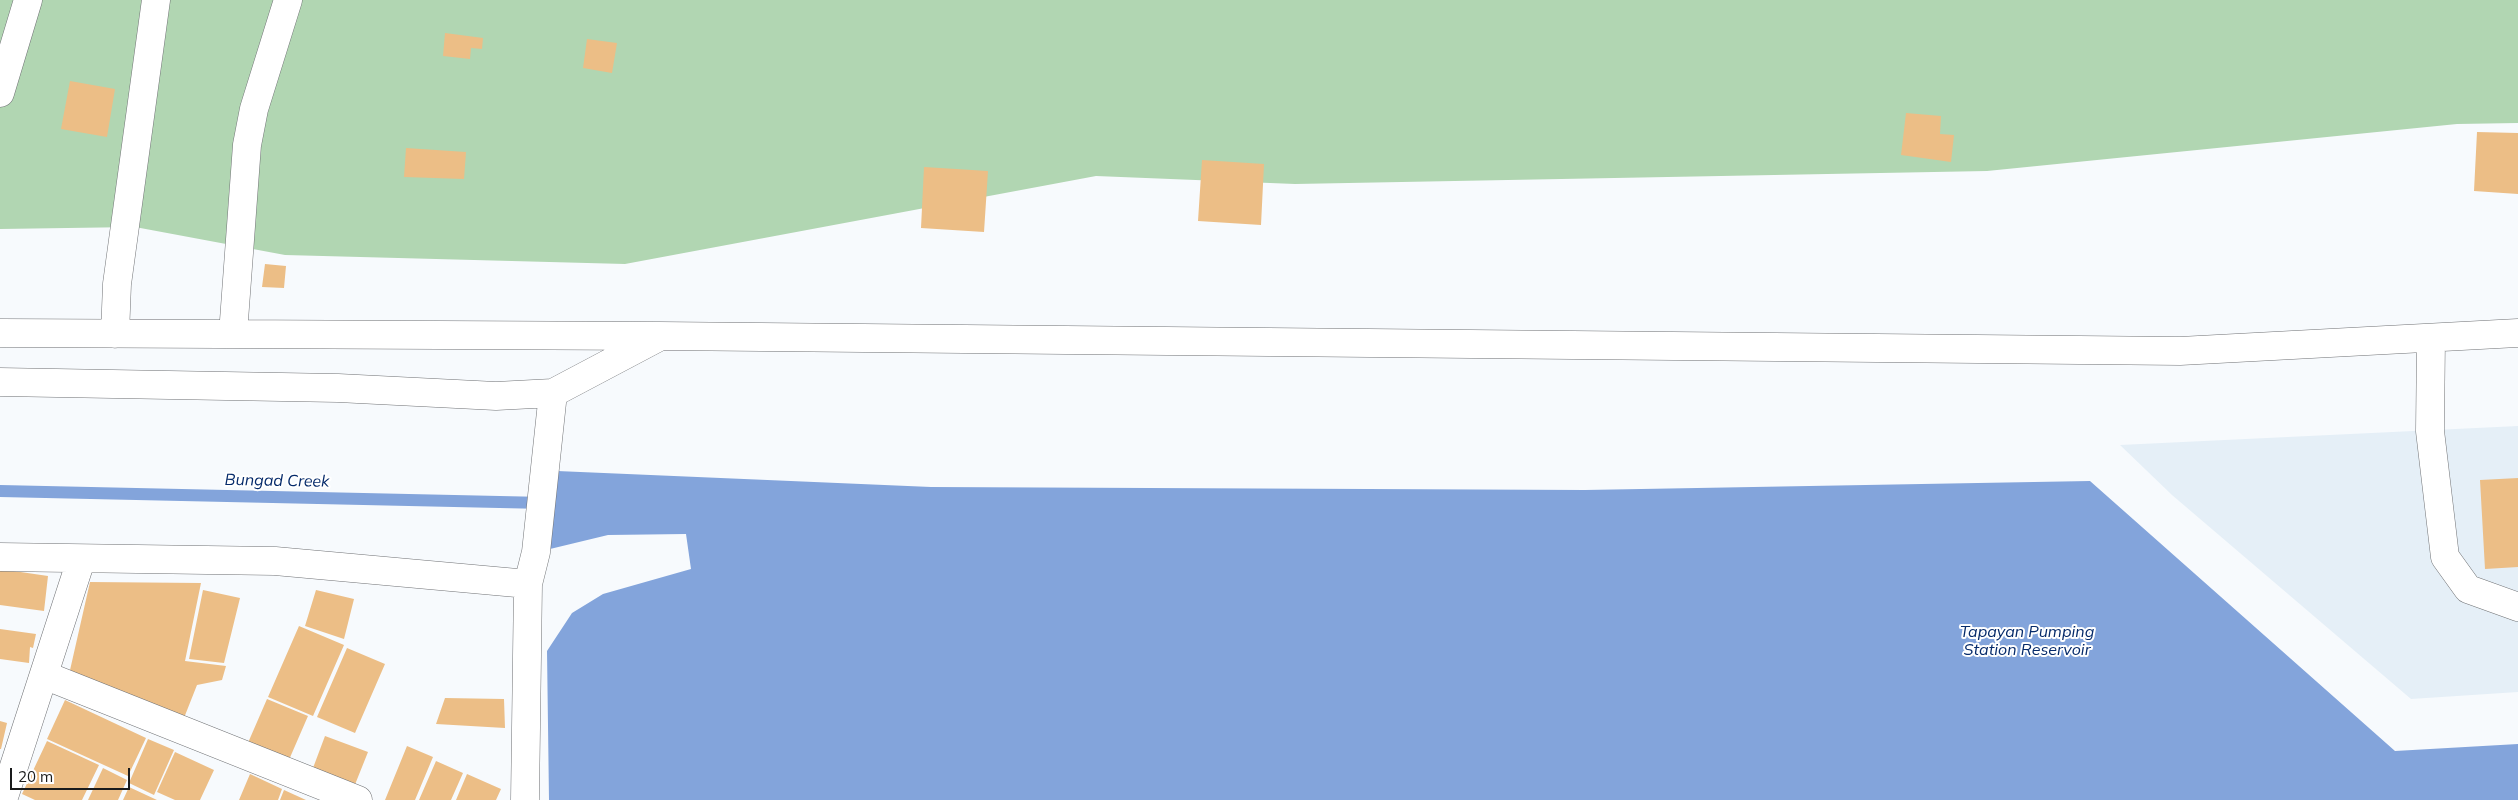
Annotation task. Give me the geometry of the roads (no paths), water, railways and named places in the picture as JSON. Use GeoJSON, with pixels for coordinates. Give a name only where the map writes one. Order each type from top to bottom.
{"type":"FeatureCollection","features":[{"type":"Feature","properties":{"kind":"street"},"geometry":{"type":"LineString","coordinates":[[0,93],[28,0]]}},
{"type":"Feature","properties":{"kind":"street"},"geometry":{"type":"LineString","coordinates":[[115,334],[117,284],[156,0]]}},
{"type":"Feature","properties":{"kind":"street"},"geometry":{"type":"LineString","coordinates":[[233,334],[247,145],[254,109],[288,0]]}},
{"type":"Feature","properties":{"kind":"street"},"geometry":{"type":"LineString","coordinates":[[0,333],[660,336],[2170,351],[2518,333]]}},
{"type":"Feature","properties":{"kind":"street"},"geometry":{"type":"LineString","coordinates":[[0,382],[338,388],[496,396],[553,394],[660,336]]}},
{"type":"Feature","properties":{"kind":"street"},"geometry":{"type":"LineString","coordinates":[[2431,338],[2430,431],[2445,557],[2468,589],[2518,607]]}},
{"type":"Feature","properties":{"kind":"street"},"geometry":{"type":"LineString","coordinates":[[526,800],[528,584],[536,552],[553,394]]}},
{"type":"Feature","properties":{"kind":"street"},"geometry":{"type":"LineString","coordinates":[[0,557],[81,560],[275,561],[528,584]]}},
{"type":"Feature","properties":{"kind":"street"},"geometry":{"type":"LineString","coordinates":[[3,800],[81,560]]}},
{"type":"Feature","properties":{"kind":"street"},"geometry":{"type":"LineString","coordinates":[[44,674],[358,800]]}},
{"type":"Feature","properties":{"kind":"water","name":"Tapayan Pumping Station Reservoir"},"geometry":{"type":"Polygon","coordinates":[[[557,471],[931,487],[1585,490],[2090,481],[2395,751],[2518,744],[2518,800],[549,800],[547,651],[572,613],[603,594],[691,569],[686,534],[608,535],[550,549],[557,471]]]}},
{"type":"Feature","properties":{"kind":"waterway","name":"Bungad Creek"},"geometry":{"type":"LineString","coordinates":[[0,491],[545,503]]}}]}
